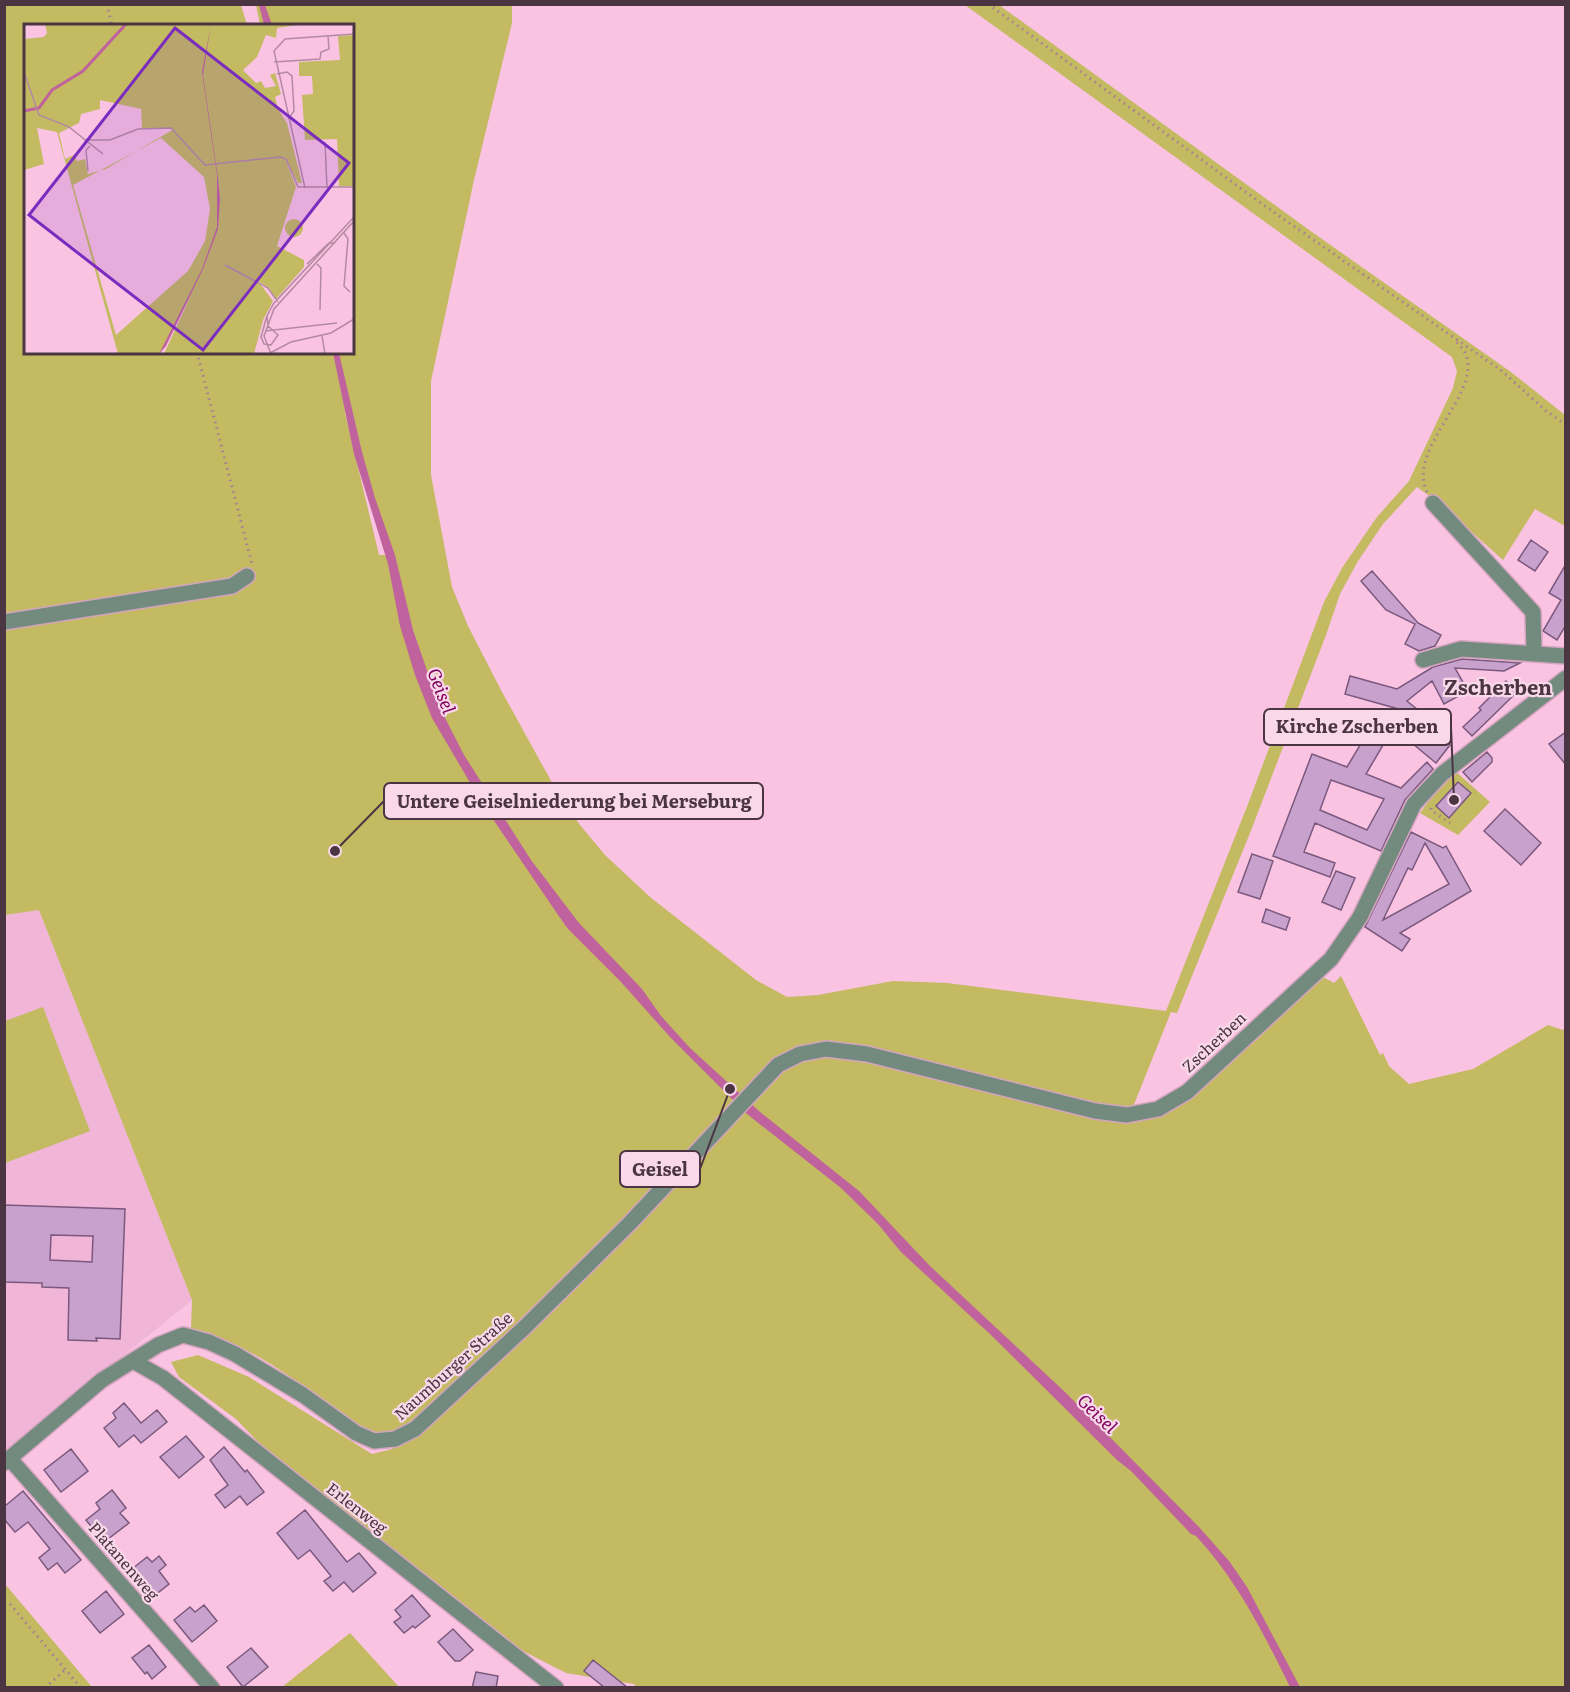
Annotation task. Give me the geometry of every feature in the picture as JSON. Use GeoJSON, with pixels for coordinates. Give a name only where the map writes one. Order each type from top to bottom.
{"type":"FeatureCollection","features":[{"type":"Feature","properties":{"kind":"street"},"geometry":{"type":"LineString","coordinates":[[1433,503],[1533,612],[1534,652]]}},
{"type":"Feature","properties":{"kind":"street"},"geometry":{"type":"LineString","coordinates":[[4,622],[232,585],[247,576]]}},
{"type":"Feature","properties":{"kind":"street"},"geometry":{"type":"LineString","coordinates":[[1423,660],[1461,649],[1534,652],[1566,656]]}},
{"type":"Feature","properties":{"kind":"street","name":"Zscherben"},"geometry":{"type":"LineString","coordinates":[[730,1116],[778,1065],[800,1054],[826,1049],[867,1054],[1095,1111],[1127,1115],[1158,1109],[1187,1092],[1331,959],[1360,917],[1414,804],[1442,774],[1566,678]]}},
{"type":"Feature","properties":{"kind":"street","name":"Naumburger Straße"},"geometry":{"type":"LineString","coordinates":[[7,1461],[102,1380],[158,1345],[183,1335],[209,1342],[235,1354],[303,1395],[356,1433],[374,1441],[395,1439],[415,1429],[525,1327],[630,1223],[730,1116]]}},
{"type":"Feature","properties":{"kind":"street","name":"Erlenweg"},"geometry":{"type":"LineString","coordinates":[[133,1361],[163,1378],[535,1681],[556,1688]]}},
{"type":"Feature","properties":{"kind":"street","name":"Platanenweg"},"geometry":{"type":"LineString","coordinates":[[7,1461],[212,1688]]}},
{"type":"Feature","properties":{"kind":"path"},"geometry":{"type":"LineString","coordinates":[[107,4],[112,24]]}},
{"type":"Feature","properties":{"kind":"path"},"geometry":{"type":"LineString","coordinates":[[988,4],[1265,206],[1503,371],[1545,410],[1566,425]]}},
{"type":"Feature","properties":{"kind":"path"},"geometry":{"type":"LineString","coordinates":[[1433,503],[1423,482],[1427,453],[1456,402],[1468,372],[1466,354],[1452,336]]}},
{"type":"Feature","properties":{"kind":"path"},"geometry":{"type":"LineString","coordinates":[[198,354],[252,566],[247,576]]}},
{"type":"Feature","properties":{"kind":"path"},"geometry":{"type":"LineString","coordinates":[[10,1604],[81,1688]]}},
{"type":"Feature","properties":{"kind":"path"},"geometry":{"type":"LineString","coordinates":[[45,1688],[66,1670]]}},
{"type":"Feature","properties":{"kind":"shaded area"},"geometry":{"type":"Polygon","coordinates":[[[4,5],[241,5],[247,24],[24,24],[24,354],[354,354],[354,24],[260,24],[256,5],[512,5],[512,23],[474,180],[431,381],[431,475],[452,587],[468,626],[555,788],[580,825],[605,855],[650,897],[756,980],[787,997],[818,995],[893,981],[947,983],[1166,1011],[1248,804],[1324,602],[1342,568],[1377,517],[1409,481],[1453,388],[1457,371],[1452,357],[965,5],[999,5],[1312,232],[1511,372],[1565,415],[1565,526],[1535,509],[1503,560],[1439,503],[1417,487],[1383,524],[1358,561],[1340,594],[1252,828],[1177,1013],[1171,1012],[1129,1117],[1157,1116],[1189,1098],[1317,979],[1325,978],[1334,983],[1341,976],[1380,1055],[1383,1053],[1389,1066],[1409,1084],[1473,1069],[1548,1025],[1563,1030],[1565,1028],[1565,1687],[637,1688],[634,1684],[566,1673],[523,1651],[266,1450],[236,1419],[179,1377],[171,1362],[198,1355],[249,1377],[372,1454],[396,1446],[383,1436],[360,1430],[312,1392],[263,1359],[228,1341],[191,1329],[192,1300],[39,910],[5,915],[4,5]],[[344,409],[379,555],[390,555],[344,409]]]}},
{"type":"Feature","properties":{"kind":"shaded area"},"geometry":{"type":"Polygon","coordinates":[[[259,5],[265,5],[272,24],[264,24],[259,5]]]}},
{"type":"Feature","properties":{"kind":"shaded area"},"geometry":{"type":"Polygon","coordinates":[[[333,354],[339,354],[375,498],[395,555],[413,630],[440,708],[464,755],[531,860],[579,923],[642,989],[661,1016],[690,1048],[760,1112],[859,1191],[929,1265],[1066,1393],[1199,1527],[1229,1561],[1247,1587],[1300,1687],[1290,1687],[1237,1589],[1196,1536],[1191,1534],[1131,1471],[1117,1460],[991,1335],[901,1252],[878,1224],[841,1188],[747,1114],[568,929],[482,803],[432,718],[415,675],[400,626],[388,564],[354,454],[333,354]]]}},
{"type":"Feature","properties":{"kind":"shaded area"},"geometry":{"type":"Polygon","coordinates":[[[1455,771],[1490,802],[1458,835],[1420,813],[1442,783],[1455,771]]]}},
{"type":"Feature","properties":{"kind":"shaded area"},"geometry":{"type":"Polygon","coordinates":[[[39,910],[192,1300],[5,1452],[5,915],[39,910]]]}},
{"type":"Feature","properties":{"kind":"shaded area"},"geometry":{"type":"Polygon","coordinates":[[[43,1007],[90,1131],[5,1163],[5,1021],[43,1007]]]}},
{"type":"Feature","properties":{"kind":"shaded area"},"geometry":{"type":"Polygon","coordinates":[[[5,1584],[92,1687],[5,1687],[5,1584]]]}},
{"type":"Feature","properties":{"kind":"shaded area"},"geometry":{"type":"Polygon","coordinates":[[[350,1633],[399,1687],[282,1687],[350,1633]]]}},
{"type":"Feature","properties":{"kind":"building"},"geometry":{"type":"Polygon","coordinates":[[[1531,540],[1548,552],[1535,571],[1518,560],[1531,540]]]}},
{"type":"Feature","properties":{"kind":"building"},"geometry":{"type":"Polygon","coordinates":[[[1566,564],[1566,625],[1557,640],[1543,631],[1561,600],[1549,593],[1566,564]]]}},
{"type":"Feature","properties":{"kind":"building"},"geometry":{"type":"Polygon","coordinates":[[[1372,571],[1418,623],[1441,635],[1435,646],[1419,651],[1405,644],[1415,624],[1386,610],[1361,581],[1372,571]]]}},
{"type":"Feature","properties":{"kind":"building"},"geometry":{"type":"Polygon","coordinates":[[[1462,659],[1520,663],[1504,671],[1455,668],[1468,691],[1444,704],[1432,681],[1407,701],[1428,718],[1423,723],[1450,745],[1436,763],[1390,725],[1402,710],[1345,694],[1350,676],[1397,689],[1433,667],[1462,659]]]}},
{"type":"Feature","properties":{"kind":"building"},"geometry":{"type":"Polygon","coordinates":[[[1506,681],[1517,692],[1472,736],[1463,727],[1506,681]]]}},
{"type":"Feature","properties":{"kind":"building"},"geometry":{"type":"Polygon","coordinates":[[[1369,730],[1386,740],[1366,774],[1401,788],[1427,762],[1433,769],[1405,800],[1381,851],[1315,823],[1304,852],[1335,863],[1330,877],[1273,856],[1312,754],[1347,767],[1369,730]],[[1331,780],[1320,810],[1367,830],[1384,799],[1331,780]]]}},
{"type":"Feature","properties":{"kind":"building"},"geometry":{"type":"Polygon","coordinates":[[[1566,732],[1566,765],[1549,744],[1566,732]]]}},
{"type":"Feature","properties":{"kind":"building"},"geometry":{"type":"Polygon","coordinates":[[[1487,752],[1492,762],[1472,782],[1463,772],[1487,752]]]}},
{"type":"Feature","properties":{"kind":"building"},"geometry":{"type":"Polygon","coordinates":[[[1458,782],[1471,793],[1449,818],[1436,806],[1458,782]]]}},
{"type":"Feature","properties":{"kind":"building"},"geometry":{"type":"Polygon","coordinates":[[[1505,809],[1541,843],[1521,865],[1484,831],[1505,809]]]}},
{"type":"Feature","properties":{"kind":"building"},"geometry":{"type":"Polygon","coordinates":[[[1411,832],[1443,848],[1446,846],[1471,891],[1400,933],[1410,939],[1402,951],[1365,927],[1411,832]],[[1425,843],[1412,870],[1408,868],[1383,920],[1449,884],[1425,843]]]}},
{"type":"Feature","properties":{"kind":"building"},"geometry":{"type":"Polygon","coordinates":[[[1252,854],[1273,861],[1260,899],[1238,892],[1252,854]]]}},
{"type":"Feature","properties":{"kind":"building"},"geometry":{"type":"Polygon","coordinates":[[[1336,871],[1355,878],[1341,910],[1322,902],[1336,871]]]}},
{"type":"Feature","properties":{"kind":"building"},"geometry":{"type":"Polygon","coordinates":[[[1266,909],[1290,918],[1286,930],[1262,922],[1266,909]]]}},
{"type":"Feature","properties":{"kind":"building"},"geometry":{"type":"Polygon","coordinates":[[[4,1205],[125,1209],[120,1339],[68,1340],[69,1288],[42,1287],[42,1283],[4,1282],[4,1205]],[[51,1235],[50,1260],[92,1262],[93,1236],[51,1235]]]}},
{"type":"Feature","properties":{"kind":"building"},"geometry":{"type":"Polygon","coordinates":[[[124,1403],[141,1423],[157,1410],[167,1422],[141,1443],[134,1435],[119,1447],[104,1428],[116,1418],[113,1413],[124,1403]]]}},
{"type":"Feature","properties":{"kind":"building"},"geometry":{"type":"Polygon","coordinates":[[[186,1436],[204,1457],[179,1478],[160,1457],[186,1436]]]}},
{"type":"Feature","properties":{"kind":"building"},"geometry":{"type":"Polygon","coordinates":[[[224,1447],[245,1472],[247,1470],[264,1492],[247,1505],[240,1496],[225,1508],[215,1495],[228,1485],[210,1460],[224,1447]]]}},
{"type":"Feature","properties":{"kind":"building"},"geometry":{"type":"Polygon","coordinates":[[[71,1449],[88,1471],[61,1492],[44,1470],[71,1449]]]}},
{"type":"Feature","properties":{"kind":"building"},"geometry":{"type":"Polygon","coordinates":[[[112,1490],[126,1508],[120,1513],[129,1523],[104,1542],[86,1520],[100,1509],[96,1503],[112,1490]]]}},
{"type":"Feature","properties":{"kind":"building"},"geometry":{"type":"Polygon","coordinates":[[[23,1491],[81,1560],[65,1573],[57,1563],[48,1570],[39,1558],[50,1549],[28,1522],[15,1532],[4,1519],[5,1506],[23,1491]]]}},
{"type":"Feature","properties":{"kind":"building"},"geometry":{"type":"Polygon","coordinates":[[[305,1510],[347,1562],[359,1553],[376,1573],[353,1592],[344,1582],[333,1591],[324,1581],[331,1576],[310,1550],[298,1559],[277,1533],[305,1510]]]}},
{"type":"Feature","properties":{"kind":"building"},"geometry":{"type":"Polygon","coordinates":[[[159,1556],[166,1565],[159,1571],[169,1584],[154,1596],[132,1569],[147,1557],[152,1562],[159,1556]]]}},
{"type":"Feature","properties":{"kind":"building"},"geometry":{"type":"Polygon","coordinates":[[[106,1591],[124,1614],[100,1633],[82,1611],[106,1591]]]}},
{"type":"Feature","properties":{"kind":"building"},"geometry":{"type":"Polygon","coordinates":[[[412,1595],[430,1616],[415,1628],[413,1626],[404,1633],[394,1622],[401,1617],[395,1610],[412,1595]]]}},
{"type":"Feature","properties":{"kind":"building"},"geometry":{"type":"Polygon","coordinates":[[[204,1605],[217,1621],[192,1642],[174,1620],[190,1607],[195,1612],[204,1605]]]}},
{"type":"Feature","properties":{"kind":"building"},"geometry":{"type":"Polygon","coordinates":[[[453,1629],[473,1650],[460,1661],[455,1661],[438,1642],[453,1629]]]}},
{"type":"Feature","properties":{"kind":"building"},"geometry":{"type":"Polygon","coordinates":[[[149,1645],[166,1667],[152,1679],[132,1658],[149,1645]]]}},
{"type":"Feature","properties":{"kind":"building"},"geometry":{"type":"Polygon","coordinates":[[[251,1648],[268,1667],[243,1687],[227,1667],[251,1648]]]}},
{"type":"Feature","properties":{"kind":"building"},"geometry":{"type":"Polygon","coordinates":[[[593,1660],[628,1688],[605,1688],[584,1671],[593,1660]]]}},
{"type":"Feature","properties":{"kind":"building"},"geometry":{"type":"Polygon","coordinates":[[[476,1672],[498,1676],[496,1688],[472,1688],[476,1672]]]}},
{"type":"Feature","properties":{"kind":"place","name":"Kirche Zscherben"},"geometry":{"type":"Point","coordinates":[1454,800]}},
{"type":"Feature","properties":{"kind":"place","name":"Untere Geiselniederung bei Merseburg"},"geometry":{"type":"Point","coordinates":[335,851]}},
{"type":"Feature","properties":{"kind":"place","name":"Geisel"},"geometry":{"type":"Point","coordinates":[730,1089]}},
{"type":"Feature","properties":{"kind":"district","name":"Zscherben"},"geometry":{"type":"Point","coordinates":[1498,688]}}]}
